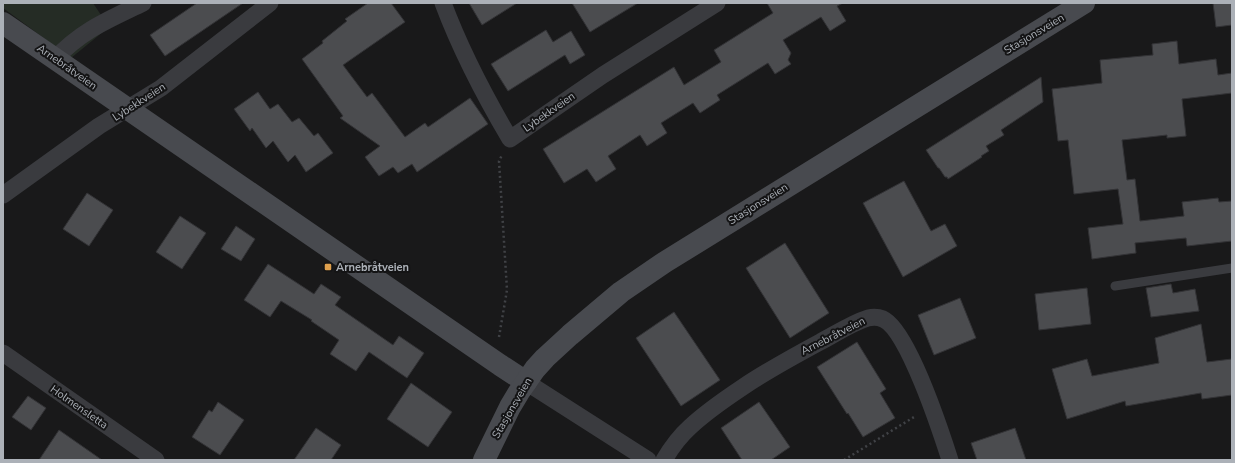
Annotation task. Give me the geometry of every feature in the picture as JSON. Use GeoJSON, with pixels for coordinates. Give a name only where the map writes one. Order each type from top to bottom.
{"type":"FeatureCollection","features":[{"type":"Feature","properties":{"kind":"street"},"geometry":{"type":"LineString","coordinates":[[55,59],[73,40],[143,3]]}},
{"type":"Feature","properties":{"kind":"street","name":"Lybekkveien"},"geometry":{"type":"LineString","coordinates":[[3,195],[76,143],[161,88],[270,3]]}},
{"type":"Feature","properties":{"kind":"street"},"geometry":{"type":"LineString","coordinates":[[443,3],[474,76],[510,139]]}},
{"type":"Feature","properties":{"kind":"street","name":"Lybekkveien"},"geometry":{"type":"LineString","coordinates":[[510,139],[603,75],[717,3]]}},
{"type":"Feature","properties":{"kind":"street","name":"Stasjonsveien"},"geometry":{"type":"LineString","coordinates":[[484,460],[510,407],[535,369],[557,346],[641,278],[1084,3]]}},
{"type":"Feature","properties":{"kind":"street","name":"Arnebråtveien"},"geometry":{"type":"LineString","coordinates":[[3,23],[500,365],[648,460]]}},
{"type":"Feature","properties":{"kind":"street","name":"Arnebråtveien"},"geometry":{"type":"LineString","coordinates":[[664,460],[677,440],[690,427],[745,386],[800,353],[857,322],[878,317],[884,319],[900,338],[914,364],[950,460]]}},
{"type":"Feature","properties":{"kind":"street","name":"Holmensletta"},"geometry":{"type":"LineString","coordinates":[[3,353],[156,460]]}},
{"type":"Feature","properties":{"kind":"lane"},"geometry":{"type":"LineString","coordinates":[[1115,286],[1232,268]]}},
{"type":"Feature","properties":{"kind":"path"},"geometry":{"type":"LineString","coordinates":[[499,340],[507,290],[499,161],[510,139]]}},
{"type":"Feature","properties":{"kind":"path"},"geometry":{"type":"LineString","coordinates":[[844,460],[931,406]]}},
{"type":"Feature","properties":{"kind":"shaded area"},"geometry":{"type":"Polygon","coordinates":[[[3,3],[93,3],[109,27],[71,58],[3,8],[3,3]]]}},
{"type":"Feature","properties":{"kind":"building"},"geometry":{"type":"Polygon","coordinates":[[[197,3],[243,3],[165,56],[150,35],[197,3]]]}},
{"type":"Feature","properties":{"kind":"building"},"geometry":{"type":"Polygon","coordinates":[[[368,3],[391,3],[405,22],[343,65],[367,97],[372,93],[405,137],[425,123],[428,127],[470,98],[488,124],[417,172],[412,164],[398,173],[393,167],[379,176],[365,157],[380,146],[340,118],[343,116],[302,59],[323,43],[322,41],[347,21],[345,19],[368,3]]]}},
{"type":"Feature","properties":{"kind":"building"},"geometry":{"type":"Polygon","coordinates":[[[469,3],[517,3],[482,25],[469,3]]]}},
{"type":"Feature","properties":{"kind":"building"},"geometry":{"type":"Polygon","coordinates":[[[572,3],[638,3],[590,32],[572,3]]]}},
{"type":"Feature","properties":{"kind":"building"},"geometry":{"type":"Polygon","coordinates":[[[767,3],[843,3],[837,6],[846,21],[830,31],[821,17],[783,40],[791,53],[788,60],[791,64],[775,74],[768,63],[717,95],[720,100],[700,113],[693,103],[661,123],[667,133],[647,146],[640,135],[608,156],[616,169],[596,182],[587,169],[564,183],[543,149],[674,67],[684,85],[721,62],[714,50],[773,13],[767,3]]]}},
{"type":"Feature","properties":{"kind":"building"},"geometry":{"type":"Polygon","coordinates":[[[1213,3],[1232,3],[1232,25],[1216,27],[1213,3]]]}},
{"type":"Feature","properties":{"kind":"building"},"geometry":{"type":"Polygon","coordinates":[[[546,30],[553,42],[571,31],[585,55],[570,64],[565,55],[508,91],[491,64],[546,30]]]}},
{"type":"Feature","properties":{"kind":"building"},"geometry":{"type":"Polygon","coordinates":[[[1177,41],[1179,64],[1216,59],[1218,75],[1232,73],[1232,93],[1182,99],[1186,136],[1167,138],[1167,135],[1122,140],[1127,180],[1135,179],[1140,221],[1184,216],[1182,202],[1218,198],[1219,202],[1232,201],[1232,241],[1187,246],[1186,238],[1135,243],[1136,253],[1092,259],[1088,228],[1123,224],[1118,189],[1074,194],[1068,140],[1058,141],[1052,89],[1102,83],[1100,60],[1153,55],[1152,44],[1177,41]]]}},
{"type":"Feature","properties":{"kind":"building"},"geometry":{"type":"Polygon","coordinates":[[[1041,77],[1043,102],[1001,130],[1004,135],[986,146],[989,151],[981,156],[982,157],[948,179],[945,177],[926,150],[1041,77]]]}},
{"type":"Feature","properties":{"kind":"building"},"geometry":{"type":"Polygon","coordinates":[[[258,92],[270,109],[278,104],[292,122],[299,118],[314,136],[318,133],[333,153],[306,172],[295,155],[288,162],[273,141],[266,148],[252,128],[250,131],[234,109],[258,92]]]}},
{"type":"Feature","properties":{"kind":"building"},"geometry":{"type":"Polygon","coordinates":[[[904,181],[931,231],[945,224],[957,246],[903,277],[863,203],[904,181]]]}},
{"type":"Feature","properties":{"kind":"building"},"geometry":{"type":"Polygon","coordinates":[[[87,193],[113,210],[89,246],[63,229],[87,193]]]}},
{"type":"Feature","properties":{"kind":"building"},"geometry":{"type":"Polygon","coordinates":[[[180,216],[206,233],[182,269],[156,252],[180,216]]]}},
{"type":"Feature","properties":{"kind":"building"},"geometry":{"type":"Polygon","coordinates":[[[236,226],[255,239],[241,261],[221,249],[236,226]]]}},
{"type":"Feature","properties":{"kind":"building"},"geometry":{"type":"Polygon","coordinates":[[[785,243],[829,313],[790,338],[746,268],[785,243]]]}},
{"type":"Feature","properties":{"kind":"building"},"geometry":{"type":"Polygon","coordinates":[[[268,264],[314,294],[321,284],[341,297],[335,305],[393,345],[399,336],[424,353],[407,378],[369,352],[356,371],[330,354],[339,340],[311,321],[312,320],[281,301],[270,317],[244,300],[268,264]]]}},
{"type":"Feature","properties":{"kind":"building"},"geometry":{"type":"Polygon","coordinates":[[[1171,284],[1173,293],[1195,289],[1199,311],[1151,317],[1146,288],[1171,284]]]}},
{"type":"Feature","properties":{"kind":"building"},"geometry":{"type":"Polygon","coordinates":[[[1087,288],[1091,324],[1039,330],[1035,294],[1087,288]]]}},
{"type":"Feature","properties":{"kind":"building"},"geometry":{"type":"Polygon","coordinates":[[[960,298],[976,338],[934,355],[918,315],[960,298]]]}},
{"type":"Feature","properties":{"kind":"building"},"geometry":{"type":"Polygon","coordinates":[[[674,312],[720,380],[681,406],[636,338],[674,312]]]}},
{"type":"Feature","properties":{"kind":"building"},"geometry":{"type":"Polygon","coordinates":[[[1201,324],[1207,362],[1232,359],[1232,395],[1202,399],[1201,393],[1126,406],[1125,401],[1067,419],[1052,369],[1087,359],[1092,376],[1159,363],[1155,338],[1201,324]]]}},
{"type":"Feature","properties":{"kind":"building"},"geometry":{"type":"Polygon","coordinates":[[[857,342],[886,389],[880,393],[895,418],[863,437],[817,367],[857,342]]]}},
{"type":"Feature","properties":{"kind":"building"},"geometry":{"type":"Polygon","coordinates":[[[411,383],[452,412],[428,447],[387,419],[411,383]]]}},
{"type":"Feature","properties":{"kind":"building"},"geometry":{"type":"Polygon","coordinates":[[[28,396],[46,408],[31,430],[12,417],[28,396]]]}},
{"type":"Feature","properties":{"kind":"building"},"geometry":{"type":"Polygon","coordinates":[[[218,402],[244,420],[220,455],[192,437],[209,410],[212,412],[218,402]]]}},
{"type":"Feature","properties":{"kind":"building"},"geometry":{"type":"Polygon","coordinates":[[[759,402],[790,447],[771,460],[742,460],[721,428],[759,402]]]}},
{"type":"Feature","properties":{"kind":"building"},"geometry":{"type":"Polygon","coordinates":[[[316,428],[341,445],[331,460],[294,460],[316,428]]]}},
{"type":"Feature","properties":{"kind":"building"},"geometry":{"type":"Polygon","coordinates":[[[1015,428],[1026,460],[977,460],[971,443],[1015,428]]]}},
{"type":"Feature","properties":{"kind":"building"},"geometry":{"type":"Polygon","coordinates":[[[59,430],[102,460],[39,460],[59,430]]]}},
{"type":"Feature","properties":{"kind":"place","name":"Arnebråtveien"},"geometry":{"type":"Point","coordinates":[328,267]}}]}
